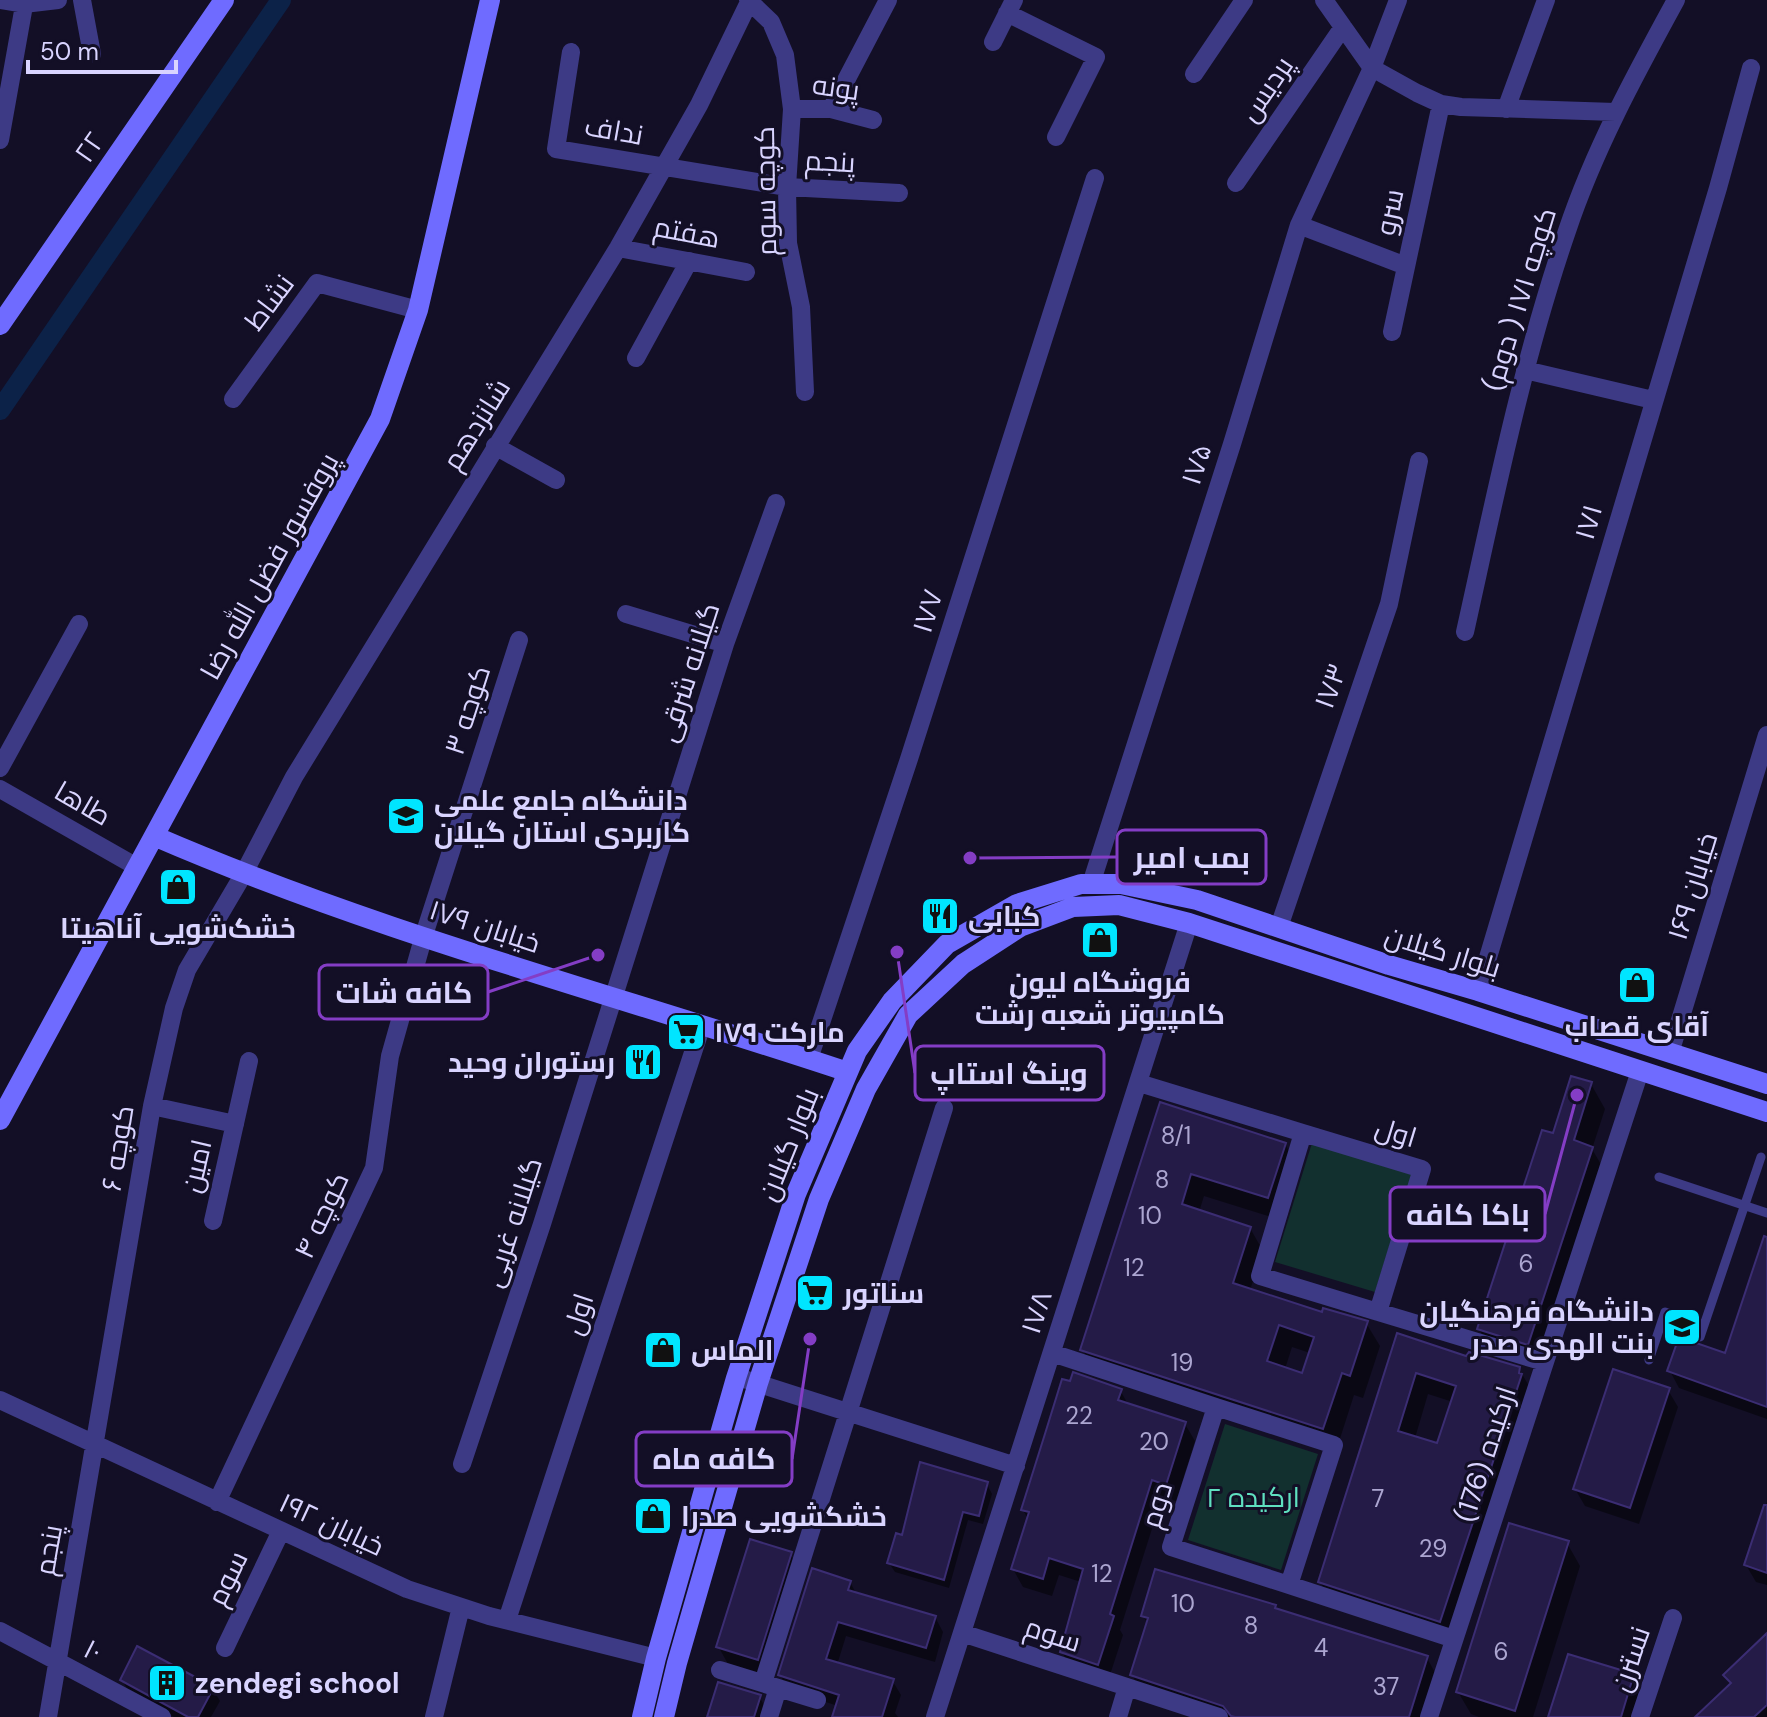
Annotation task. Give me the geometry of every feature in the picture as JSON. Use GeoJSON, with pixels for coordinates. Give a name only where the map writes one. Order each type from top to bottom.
{"type":"FeatureCollection","features":[{"type":"Feature","properties":{"kind":"main road","name":"۲۲"},"geometry":{"type":"LineString","coordinates":[[0,325],[224,0]]}},
{"type":"Feature","properties":{"kind":"main road","name":"پروفسور فضل الله رضا"},"geometry":{"type":"LineString","coordinates":[[0,1120],[380,419],[418,310],[490,0]]}},
{"type":"Feature","properties":{"kind":"main road","name":"خیابان ۱۷۹"},"geometry":{"type":"LineString","coordinates":[[154,836],[243,875],[848,1072]]}},
{"type":"Feature","properties":{"kind":"main road","name":"بلوار گیلان"},"geometry":{"type":"LineString","coordinates":[[642,1717],[736,1378],[796,1194],[857,1051],[892,1001],[947,944],[1017,904],[1081,884],[1121,884],[1197,900],[1389,965],[1767,1084]]}},
{"type":"Feature","properties":{"kind":"main road","name":"بلوار گیلان"},"geometry":{"type":"LineString","coordinates":[[664,1717],[758,1383],[819,1199],[866,1089],[908,1015],[963,964],[1020,927],[1073,907],[1119,905],[1189,923],[1767,1112]]}},
{"type":"Feature","properties":{"kind":"street"},"geometry":{"type":"LineString","coordinates":[[1,0],[58,0]]}},
{"type":"Feature","properties":{"kind":"street"},"geometry":{"type":"LineString","coordinates":[[82,0],[92,54]]}},
{"type":"Feature","properties":{"kind":"street","name":"کوچه سوم"},"geometry":{"type":"LineString","coordinates":[[749,0],[771,22],[785,55],[792,109],[787,187],[788,243],[801,307],[805,392]]}},
{"type":"Feature","properties":{"kind":"street","name":"شانزدهم"},"geometry":{"type":"LineString","coordinates":[[243,875],[294,777],[665,167],[699,105],[749,0]]}},
{"type":"Feature","properties":{"kind":"street"},"geometry":{"type":"LineString","coordinates":[[831,109],[888,0]]}},
{"type":"Feature","properties":{"kind":"street"},"geometry":{"type":"LineString","coordinates":[[1194,74],[1244,0]]}},
{"type":"Feature","properties":{"kind":"street"},"geometry":{"type":"LineString","coordinates":[[1324,0],[1372,68],[1441,104],[1615,112]]}},
{"type":"Feature","properties":{"kind":"street","name":"۱۷۵"},"geometry":{"type":"LineString","coordinates":[[1091,884],[1299,225],[1372,68],[1398,0]]}},
{"type":"Feature","properties":{"kind":"street"},"geometry":{"type":"LineString","coordinates":[[1506,109],[1546,0]]}},
{"type":"Feature","properties":{"kind":"street","name":"کوچه ۱۷۱ ( دوم)"},"geometry":{"type":"LineString","coordinates":[[1465,632],[1525,370],[1567,229],[1615,112],[1676,0]]}},
{"type":"Feature","properties":{"kind":"street"},"geometry":{"type":"LineString","coordinates":[[0,140],[24,2]]}},
{"type":"Feature","properties":{"kind":"street"},"geometry":{"type":"LineString","coordinates":[[993,42],[1011,7],[1096,57],[1056,137]]}},
{"type":"Feature","properties":{"kind":"street","name":"پردیس"},"geometry":{"type":"LineString","coordinates":[[1236,183],[1343,27]]}},
{"type":"Feature","properties":{"kind":"street","name":"نداف"},"geometry":{"type":"LineString","coordinates":[[571,52],[556,149],[665,167]]}},
{"type":"Feature","properties":{"kind":"street","name":"۱۷۱"},"geometry":{"type":"LineString","coordinates":[[1478,991],[1751,68]]}},
{"type":"Feature","properties":{"kind":"street","name":"سرو"},"geometry":{"type":"LineString","coordinates":[[1392,332],[1441,104]]}},
{"type":"Feature","properties":{"kind":"street","name":"پونه"},"geometry":{"type":"LineString","coordinates":[[792,109],[831,109],[873,120]]}},
{"type":"Feature","properties":{"kind":"street","name":"پنجم"},"geometry":{"type":"LineString","coordinates":[[665,167],[787,187],[899,193]]}},
{"type":"Feature","properties":{"kind":"street","name":"۱۷۷"},"geometry":{"type":"LineString","coordinates":[[809,1059],[908,762],[1095,178]]}},
{"type":"Feature","properties":{"kind":"street"},"geometry":{"type":"LineString","coordinates":[[1299,225],[1406,266]]}},
{"type":"Feature","properties":{"kind":"street","name":"هفتم"},"geometry":{"type":"LineString","coordinates":[[618,248],[746,272]]}},
{"type":"Feature","properties":{"kind":"street"},"geometry":{"type":"LineString","coordinates":[[636,358],[689,261]]}},
{"type":"Feature","properties":{"kind":"street","name":"نشاط"},"geometry":{"type":"LineString","coordinates":[[233,399],[317,283],[418,310]]}},
{"type":"Feature","properties":{"kind":"street"},"geometry":{"type":"LineString","coordinates":[[1525,370],[1653,400]]}},
{"type":"Feature","properties":{"kind":"street"},"geometry":{"type":"LineString","coordinates":[[495,446],[556,480]]}},
{"type":"Feature","properties":{"kind":"street","name":"۱۷۳"},"geometry":{"type":"LineString","coordinates":[[1279,927],[1389,604],[1419,461]]}},
{"type":"Feature","properties":{"kind":"street","name":"گیلانه شرقی"},"geometry":{"type":"LineString","coordinates":[[614,998],[725,644],[776,503]]}},
{"type":"Feature","properties":{"kind":"street"},"geometry":{"type":"LineString","coordinates":[[626,614],[725,644]]}},
{"type":"Feature","properties":{"kind":"street"},"geometry":{"type":"LineString","coordinates":[[0,768],[79,624]]}},
{"type":"Feature","properties":{"kind":"street","name":"کوچه ۳"},"geometry":{"type":"LineString","coordinates":[[424,935],[519,640]]}},
{"type":"Feature","properties":{"kind":"street","name":"خیابان ۱۶۹"},"geometry":{"type":"LineString","coordinates":[[1670,1053],[1767,735]]}},
{"type":"Feature","properties":{"kind":"street","name":"طاها"},"geometry":{"type":"LineString","coordinates":[[0,789],[137,867]]}},
{"type":"Feature","properties":{"kind":"street","name":"کوچه ۶"},"geometry":{"type":"LineString","coordinates":[[94,1446],[152,1106],[174,1008],[187,970],[243,875]]}},
{"type":"Feature","properties":{"kind":"street","name":"۱۷۸"},"geometry":{"type":"LineString","coordinates":[[935,1717],[1189,923]]}},
{"type":"Feature","properties":{"kind":"street","name":"کوچه ۴"},"geometry":{"type":"LineString","coordinates":[[217,1502],[374,1168],[390,1056],[424,935]]}},
{"type":"Feature","properties":{"kind":"street","name":"گیلانه غربی"},"geometry":{"type":"LineString","coordinates":[[462,1464],[614,998]]}},
{"type":"Feature","properties":{"kind":"street","name":"اول"},"geometry":{"type":"LineString","coordinates":[[507,1620],[702,1025]]}},
{"type":"Feature","properties":{"kind":"street","name":"امین"},"geometry":{"type":"LineString","coordinates":[[213,1221],[249,1061]]}},
{"type":"Feature","properties":{"kind":"street","name":"ارکیده (176)"},"geometry":{"type":"LineString","coordinates":[[1429,1717],[1640,1071]]}},
{"type":"Feature","properties":{"kind":"street","name":"اول"},"geometry":{"type":"LineString","coordinates":[[1139,1083],[1422,1169],[1378,1312]]}},
{"type":"Feature","properties":{"kind":"street","name":"امین"},"geometry":{"type":"LineString","coordinates":[[152,1106],[235,1124]]}},
{"type":"Feature","properties":{"kind":"street"},"geometry":{"type":"LineString","coordinates":[[769,1717],[770,1686],[847,1412],[944,1108]]}},
{"type":"Feature","properties":{"kind":"street"},"geometry":{"type":"LineString","coordinates":[[1303,1133],[1260,1276],[1544,1362]]}},
{"type":"Feature","properties":{"kind":"street"},"geometry":{"type":"LineString","coordinates":[[1052,1353],[1334,1445],[1289,1585]]}},
{"type":"Feature","properties":{"kind":"street"},"geometry":{"type":"LineString","coordinates":[[736,1378],[1016,1466]]}},
{"type":"Feature","properties":{"kind":"street","name":"دوم"},"geometry":{"type":"LineString","coordinates":[[1216,1407],[1171,1547],[1454,1639]]}},
{"type":"Feature","properties":{"kind":"street","name":"خیابان ۱۹۲"},"geometry":{"type":"LineString","coordinates":[[2,1408],[94,1446],[407,1589],[507,1620],[656,1658]]}},
{"type":"Feature","properties":{"kind":"street","name":"پنجم"},"geometry":{"type":"LineString","coordinates":[[48,1717],[94,1446]]}},
{"type":"Feature","properties":{"kind":"street","name":"سوم"},"geometry":{"type":"LineString","coordinates":[[225,1648],[281,1531]]}},
{"type":"Feature","properties":{"kind":"street"},"geometry":{"type":"LineString","coordinates":[[434,1717],[461,1607]]}},
{"type":"Feature","properties":{"kind":"street","name":"نسترن"},"geometry":{"type":"LineString","coordinates":[[1640,1717],[1673,1618]]}},
{"type":"Feature","properties":{"kind":"street","name":"۱۰"},"geometry":{"type":"LineString","coordinates":[[0,1631],[162,1717]]}},
{"type":"Feature","properties":{"kind":"street","name":"سوم"},"geometry":{"type":"LineString","coordinates":[[962,1633],[1219,1717]]}},
{"type":"Feature","properties":{"kind":"street"},"geometry":{"type":"LineString","coordinates":[[720,1670],[817,1700]]}},
{"type":"Feature","properties":{"kind":"street"},"geometry":{"type":"LineString","coordinates":[[1118,1717],[1127,1687]]}},
{"type":"Feature","properties":{"kind":"lane"},"geometry":{"type":"LineString","coordinates":[[1700,1337],[1761,1157]]}},
{"type":"Feature","properties":{"kind":"lane"},"geometry":{"type":"LineString","coordinates":[[1659,1177],[1767,1213]]}},
{"type":"Feature","properties":{"kind":"lane"},"geometry":{"type":"LineString","coordinates":[[1649,1360],[1665,1312],[1704,1325]]}},
{"type":"Feature","properties":{"kind":"green space"},"geometry":{"type":"Polygon","coordinates":[[[1312,1143],[1412,1173],[1375,1292],[1275,1262],[1312,1143]]]}},
{"type":"Feature","properties":{"kind":"green space","name":"ارکیده ۲"},"geometry":{"type":"Polygon","coordinates":[[[1225,1424],[1318,1454],[1281,1570],[1188,1540],[1225,1424]]]}},
{"type":"Feature","properties":{"kind":"building"},"geometry":{"type":"Polygon","coordinates":[[[1571,1076],[1592,1082],[1574,1140],[1593,1147],[1528,1345],[1477,1329],[1542,1130],[1553,1133],[1571,1076]]]}},
{"type":"Feature","properties":{"kind":"building"},"geometry":{"type":"Polygon","coordinates":[[[1160,1102],[1286,1143],[1268,1198],[1191,1174],[1182,1204],[1251,1227],[1233,1283],[1322,1312],[1323,1308],[1368,1321],[1350,1376],[1342,1373],[1323,1429],[1080,1350],[1160,1102]],[[1279,1325],[1267,1361],[1302,1373],[1314,1337],[1279,1325]]]}},
{"type":"Feature","properties":{"kind":"building"},"geometry":{"type":"Polygon","coordinates":[[[1764,1236],[1767,1237],[1767,1407],[1667,1371],[1679,1337],[1725,1353],[1764,1236]]]}},
{"type":"Feature","properties":{"kind":"building"},"geometry":{"type":"Polygon","coordinates":[[[1397,1333],[1466,1356],[1469,1352],[1520,1367],[1519,1373],[1522,1374],[1440,1622],[1318,1582],[1397,1333]],[[1416,1373],[1398,1431],[1437,1443],[1456,1386],[1416,1373]]]}},
{"type":"Feature","properties":{"kind":"building"},"geometry":{"type":"Polygon","coordinates":[[[1613,1369],[1670,1388],[1630,1508],[1573,1489],[1613,1369]]]}},
{"type":"Feature","properties":{"kind":"building"},"geometry":{"type":"Polygon","coordinates":[[[1073,1372],[1122,1389],[1118,1400],[1186,1422],[1166,1485],[1152,1480],[1110,1614],[1114,1616],[1098,1665],[1060,1652],[1083,1569],[1049,1558],[1043,1579],[1011,1569],[1029,1512],[1021,1510],[1062,1379],[1070,1381],[1073,1372]]]}},
{"type":"Feature","properties":{"kind":"building"},"geometry":{"type":"Polygon","coordinates":[[[920,1462],[988,1482],[979,1516],[963,1512],[944,1580],[887,1563],[896,1533],[902,1535],[920,1462]]]}},
{"type":"Feature","properties":{"kind":"building"},"geometry":{"type":"Polygon","coordinates":[[[1764,1505],[1767,1505],[1767,1573],[1744,1565],[1764,1505]]]}},
{"type":"Feature","properties":{"kind":"building"},"geometry":{"type":"Polygon","coordinates":[[[1509,1523],[1569,1541],[1515,1711],[1456,1692],[1509,1523]]]}},
{"type":"Feature","properties":{"kind":"building"},"geometry":{"type":"Polygon","coordinates":[[[750,1539],[792,1552],[758,1660],[716,1647],[750,1539]]]}},
{"type":"Feature","properties":{"kind":"building"},"geometry":{"type":"Polygon","coordinates":[[[812,1568],[851,1581],[848,1590],[936,1616],[926,1648],[838,1622],[826,1659],[894,1679],[882,1717],[832,1717],[839,1695],[778,1675],[812,1568]]]}},
{"type":"Feature","properties":{"kind":"building"},"geometry":{"type":"Polygon","coordinates":[[[1155,1569],[1276,1605],[1275,1608],[1428,1656],[1409,1717],[1235,1717],[1223,1706],[1130,1675],[1148,1618],[1141,1616],[1155,1569]]]}},
{"type":"Feature","properties":{"kind":"building"},"geometry":{"type":"Polygon","coordinates":[[[1767,1633],[1767,1705],[1754,1717],[1695,1717],[1731,1683],[1723,1675],[1767,1633]]]}},
{"type":"Feature","properties":{"kind":"building","name":"zendegi school"},"geometry":{"type":"Polygon","coordinates":[[[137,1646],[214,1687],[198,1717],[188,1717],[120,1680],[137,1646]]]}},
{"type":"Feature","properties":{"kind":"building"},"geometry":{"type":"Polygon","coordinates":[[[1568,1654],[1634,1674],[1621,1717],[1548,1717],[1568,1654]]]}},
{"type":"Feature","properties":{"kind":"building"},"geometry":{"type":"Polygon","coordinates":[[[718,1682],[761,1695],[754,1717],[707,1717],[718,1682]]]}},
{"type":"Feature","properties":{"kind":"waterway"},"geometry":{"type":"LineString","coordinates":[[0,410],[281,0]]}},
{"type":"Feature","properties":{"kind":"place","name":"دانشگاه جامع علمی کاربردی استان گیلان"},"geometry":{"type":"Point","coordinates":[406,816]}},
{"type":"Feature","properties":{"kind":"place","name":"بمب امیر"},"geometry":{"type":"Point","coordinates":[970,858]}},
{"type":"Feature","properties":{"kind":"place","name":"خشک‌شویی آناهیتا"},"geometry":{"type":"Point","coordinates":[178,887]}},
{"type":"Feature","properties":{"kind":"place","name":"کبابی"},"geometry":{"type":"Point","coordinates":[940,916]}},
{"type":"Feature","properties":{"kind":"place","name":"فروشگاه لیون کامپیوتر شعبه رشت"},"geometry":{"type":"Point","coordinates":[1100,940]}},
{"type":"Feature","properties":{"kind":"place","name":"وینگ استاپ"},"geometry":{"type":"Point","coordinates":[897,952]}},
{"type":"Feature","properties":{"kind":"place","name":"کافه شات"},"geometry":{"type":"Point","coordinates":[598,955]}},
{"type":"Feature","properties":{"kind":"place","name":"آقای قصاب"},"geometry":{"type":"Point","coordinates":[1637,985]}},
{"type":"Feature","properties":{"kind":"place","name":"۱۷۹ مارکت"},"geometry":{"type":"Point","coordinates":[686,1032]}},
{"type":"Feature","properties":{"kind":"place","name":"رستوران وحید"},"geometry":{"type":"Point","coordinates":[643,1062]}},
{"type":"Feature","properties":{"kind":"place","name":"باکا کافه"},"geometry":{"type":"Point","coordinates":[1577,1095]}},
{"type":"Feature","properties":{"kind":"place","name":"سناتور"},"geometry":{"type":"Point","coordinates":[815,1293]}},
{"type":"Feature","properties":{"kind":"place","name":"دانشگاه فرهنگیان بنت الهدی صدر"},"geometry":{"type":"Point","coordinates":[1682,1327]}},
{"type":"Feature","properties":{"kind":"place","name":"کافه ماه"},"geometry":{"type":"Point","coordinates":[810,1339]}},
{"type":"Feature","properties":{"kind":"place","name":"الماس"},"geometry":{"type":"Point","coordinates":[663,1350]}},
{"type":"Feature","properties":{"kind":"place","name":"خشکشویی صدرا"},"geometry":{"type":"Point","coordinates":[653,1516]}},
{"type":"Feature","properties":{"kind":"place","name":"zendegi school"},"geometry":{"type":"Point","coordinates":[167,1683]}}]}
